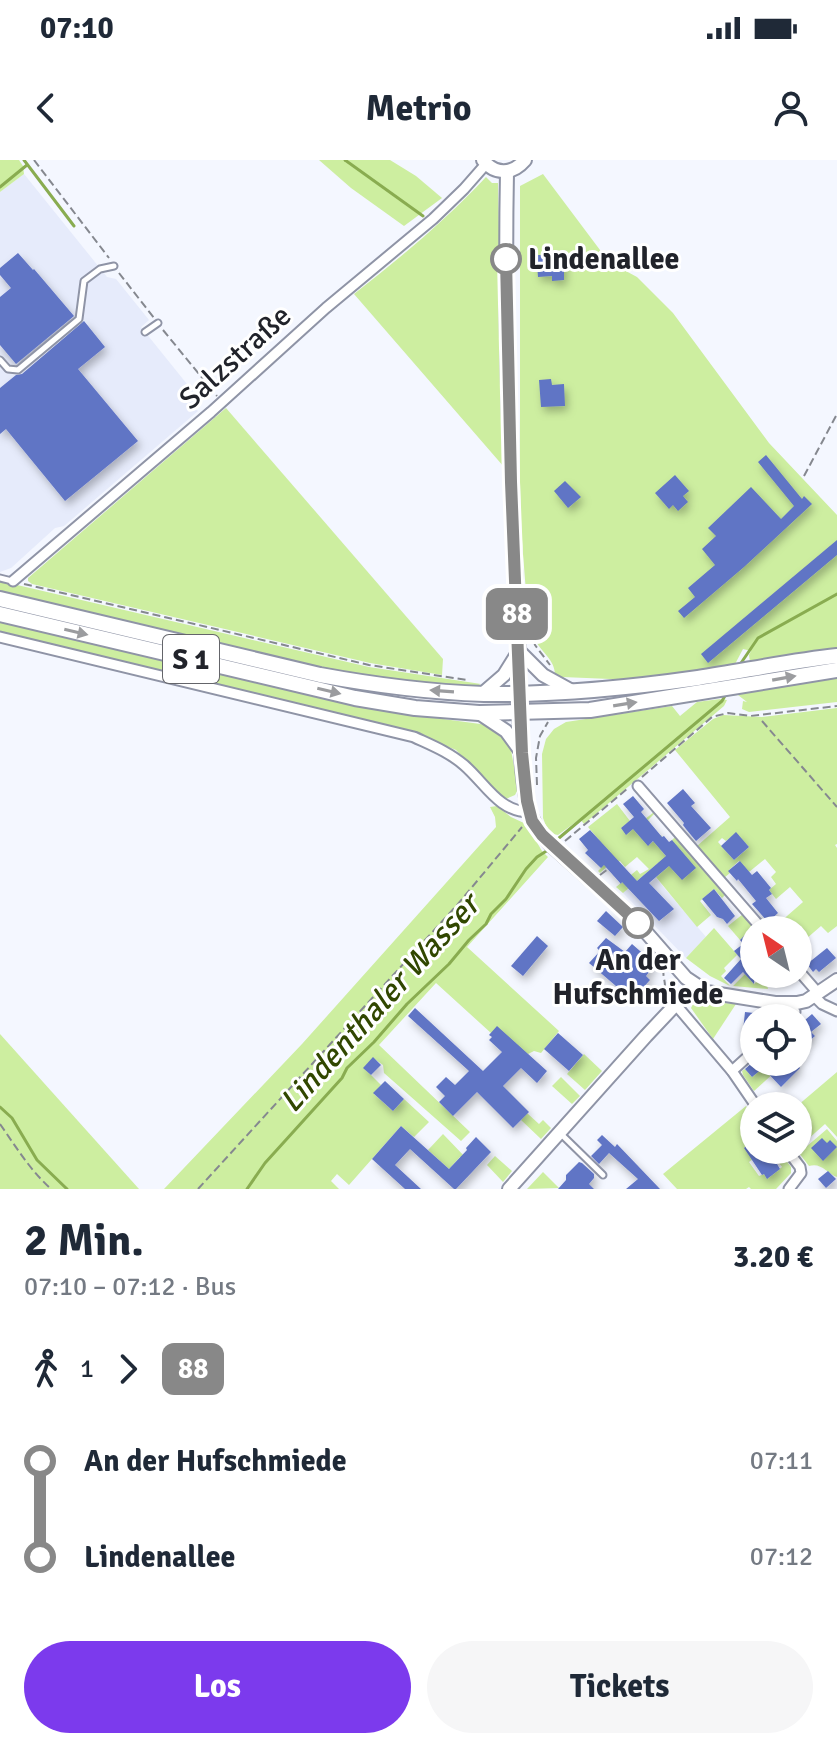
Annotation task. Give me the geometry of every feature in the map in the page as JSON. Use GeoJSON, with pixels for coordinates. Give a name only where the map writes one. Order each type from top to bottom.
{"type":"FeatureCollection","features":[{"type":"Feature","properties":{"kind":"main road","name":"S 1"},"geometry":{"type":"LineString","coordinates":[[0,599],[320,675],[391,686],[482,694],[572,691],[837,670]]}},
{"type":"Feature","properties":{"kind":"main road","name":"S 1"},"geometry":{"type":"LineString","coordinates":[[0,614],[355,698],[415,708],[479,713],[590,710],[837,656]]}},
{"type":"Feature","properties":{"kind":"street"},"geometry":{"type":"LineString","coordinates":[[484,162],[492,169],[507,172],[525,160]]}},
{"type":"Feature","properties":{"kind":"street","name":"Salzstraße"},"geometry":{"type":"LineString","coordinates":[[13,581],[211,412],[299,330],[433,219],[464,189],[484,162]]}},
{"type":"Feature","properties":{"kind":"street"},"geometry":{"type":"LineString","coordinates":[[507,172],[509,413],[522,753],[529,812],[537,829],[553,847],[638,923],[694,985],[707,992],[775,1003],[797,1003],[816,995],[837,980]]}},
{"type":"Feature","properties":{"kind":"street"},"geometry":{"type":"LineString","coordinates":[[0,637],[414,737],[463,764],[502,804],[514,811],[529,812]]}},
{"type":"Feature","properties":{"kind":"street"},"geometry":{"type":"LineString","coordinates":[[519,651],[543,675],[572,691]]}},
{"type":"Feature","properties":{"kind":"street"},"geometry":{"type":"LineString","coordinates":[[482,694],[504,675],[519,651]]}},
{"type":"Feature","properties":{"kind":"street"},"geometry":{"type":"LineString","coordinates":[[479,713],[506,731],[522,753]]}},
{"type":"Feature","properties":{"kind":"street"},"geometry":{"type":"LineString","coordinates":[[633,787],[750,916]]}},
{"type":"Feature","properties":{"kind":"street"},"geometry":{"type":"LineString","coordinates":[[509,1189],[694,985]]}},
{"type":"Feature","properties":{"kind":"street"},"geometry":{"type":"LineString","coordinates":[[811,988],[822,1004],[837,1011]]}},
{"type":"Feature","properties":{"kind":"street"},"geometry":{"type":"LineString","coordinates":[[672,1009],[732,1071],[746,1092]]}},
{"type":"Feature","properties":{"kind":"street"},"geometry":{"type":"LineString","coordinates":[[732,1071],[740,1064]]}},
{"type":"Feature","properties":{"kind":"street"},"geometry":{"type":"LineString","coordinates":[[789,1189],[801,1173],[798,1164]]}},
{"type":"Feature","properties":{"kind":"lane"},"geometry":{"type":"LineString","coordinates":[[0,360],[8,369],[18,370],[79,319],[84,281],[100,269],[114,266]]}},
{"type":"Feature","properties":{"kind":"lane"},"geometry":{"type":"LineString","coordinates":[[145,332],[158,323]]}},
{"type":"Feature","properties":{"kind":"lane"},"geometry":{"type":"LineString","coordinates":[[0,578],[13,581]]}},
{"type":"Feature","properties":{"kind":"lane"},"geometry":{"type":"LineString","coordinates":[[559,1133],[603,1175]]}},
{"type":"Feature","properties":{"kind":"path"},"geometry":{"type":"LineString","coordinates":[[34,160],[102,247]]}},
{"type":"Feature","properties":{"kind":"path"},"geometry":{"type":"LineString","coordinates":[[804,476],[837,414]]}},
{"type":"Feature","properties":{"kind":"path"},"geometry":{"type":"LineString","coordinates":[[13,581],[369,665],[470,681]]}},
{"type":"Feature","properties":{"kind":"path"},"geometry":{"type":"LineString","coordinates":[[648,771],[712,717],[728,713],[750,716],[837,706]]}},
{"type":"Feature","properties":{"kind":"path"},"geometry":{"type":"LineString","coordinates":[[762,721],[837,807]]}},
{"type":"Feature","properties":{"kind":"path"},"geometry":{"type":"LineString","coordinates":[[537,787],[536,758],[540,736]]}},
{"type":"Feature","properties":{"kind":"path"},"geometry":{"type":"LineString","coordinates":[[553,847],[579,831],[633,787]]}},
{"type":"Feature","properties":{"kind":"path"},"geometry":{"type":"LineString","coordinates":[[198,1189],[458,904],[523,827],[529,812]]}},
{"type":"Feature","properties":{"kind":"path"},"geometry":{"type":"LineString","coordinates":[[599,876],[608,869]]}},
{"type":"Feature","properties":{"kind":"path"},"geometry":{"type":"LineString","coordinates":[[667,956],[662,974],[665,986],[663,996],[672,1009]]}},
{"type":"Feature","properties":{"kind":"path"},"geometry":{"type":"LineString","coordinates":[[0,1124],[33,1170],[51,1189]]}},
{"type":"Feature","properties":{"kind":"shaded area"},"geometry":{"type":"Polygon","coordinates":[[[24,174],[107,277],[116,279],[149,320],[141,327],[195,394],[198,405],[195,408],[198,411],[64,526],[55,528],[11,568],[0,572],[0,192],[24,174]]]}},
{"type":"Feature","properties":{"kind":"shaded area"},"geometry":{"type":"Polygon","coordinates":[[[649,870],[706,937],[686,958],[623,893],[649,870]]]}},
{"type":"Feature","properties":{"kind":"green space"},"geometry":{"type":"Polygon","coordinates":[[[0,160],[19,160],[24,174],[0,192],[0,160]]]}},
{"type":"Feature","properties":{"kind":"green space"},"geometry":{"type":"Polygon","coordinates":[[[319,160],[390,160],[416,176],[442,198],[404,226],[351,188],[319,160]]]}},
{"type":"Feature","properties":{"kind":"green space"},"geometry":{"type":"Polygon","coordinates":[[[543,174],[609,262],[637,277],[673,313],[769,443],[837,515],[837,649],[750,662],[751,651],[743,649],[734,666],[635,680],[555,675],[553,665],[535,639],[530,620],[520,499],[520,186],[543,174]]]}},
{"type":"Feature","properties":{"kind":"green space"},"geometry":{"type":"Polygon","coordinates":[[[486,177],[492,183],[498,183],[504,467],[354,294],[455,209],[486,177]]]}},
{"type":"Feature","properties":{"kind":"green space"},"geometry":{"type":"Polygon","coordinates":[[[226,408],[443,659],[442,675],[370,663],[28,581],[226,408]]]}},
{"type":"Feature","properties":{"kind":"green space"},"geometry":{"type":"Polygon","coordinates":[[[0,581],[369,667],[481,684],[465,688],[320,669],[0,593],[0,581]]]}},
{"type":"Feature","properties":{"kind":"green space"},"geometry":{"type":"Polygon","coordinates":[[[0,618],[399,713],[495,726],[510,744],[518,789],[515,795],[506,799],[456,750],[434,741],[0,631],[0,618]]]}},
{"type":"Feature","properties":{"kind":"green space"},"geometry":{"type":"Polygon","coordinates":[[[837,676],[837,702],[749,712],[742,709],[743,701],[747,702],[738,695],[728,696],[730,692],[837,676]]]}},
{"type":"Feature","properties":{"kind":"green space"},"geometry":{"type":"Polygon","coordinates":[[[727,700],[724,706],[584,824],[580,819],[558,835],[546,826],[543,818],[542,754],[546,739],[554,729],[566,722],[672,706],[680,716],[697,702],[727,700]]]}},
{"type":"Feature","properties":{"kind":"green space"},"geometry":{"type":"Polygon","coordinates":[[[837,708],[837,926],[828,933],[821,926],[812,934],[812,916],[787,916],[803,902],[790,887],[776,899],[769,890],[776,884],[771,877],[776,872],[765,859],[749,872],[739,861],[724,878],[697,846],[730,817],[675,750],[713,719],[723,715],[762,717],[837,708]],[[736,833],[726,841],[722,838],[718,842],[734,860],[749,847],[736,833]]]}},
{"type":"Feature","properties":{"kind":"green space"},"geometry":{"type":"Polygon","coordinates":[[[617,804],[630,821],[621,828],[626,834],[654,812],[648,820],[650,822],[637,833],[649,845],[661,835],[661,850],[670,861],[675,837],[725,895],[722,898],[714,889],[700,901],[711,915],[697,927],[656,877],[664,870],[658,863],[623,893],[616,887],[637,870],[640,874],[649,869],[637,857],[625,867],[614,860],[600,873],[598,871],[601,868],[599,840],[588,827],[617,804]]]}},
{"type":"Feature","properties":{"kind":"green space"},"geometry":{"type":"Polygon","coordinates":[[[497,806],[526,824],[548,857],[467,947],[559,1031],[541,1053],[534,1051],[528,1054],[491,1033],[436,983],[379,1045],[470,1132],[461,1141],[384,1073],[383,1065],[373,1058],[364,1068],[381,1085],[374,1094],[393,1111],[404,1099],[429,1122],[414,1137],[401,1126],[349,1185],[337,1174],[331,1181],[339,1189],[164,1189],[302,1044],[496,827],[490,807],[497,806]]]}},
{"type":"Feature","properties":{"kind":"green space"},"geometry":{"type":"Polygon","coordinates":[[[740,916],[740,940],[728,926],[740,916]]]}},
{"type":"Feature","properties":{"kind":"green space"},"geometry":{"type":"Polygon","coordinates":[[[714,928],[740,958],[737,955],[724,968],[726,971],[721,976],[730,986],[686,958],[714,928]]]}},
{"type":"Feature","properties":{"kind":"green space"},"geometry":{"type":"Polygon","coordinates":[[[700,1001],[736,1004],[713,1039],[691,1008],[700,1001]]]}},
{"type":"Feature","properties":{"kind":"green space"},"geometry":{"type":"Polygon","coordinates":[[[0,1034],[139,1189],[0,1189],[0,1034]]]}},
{"type":"Feature","properties":{"kind":"green space"},"geometry":{"type":"Polygon","coordinates":[[[584,1054],[602,1071],[585,1090],[567,1074],[584,1054]]]}},
{"type":"Feature","properties":{"kind":"green space"},"geometry":{"type":"Polygon","coordinates":[[[837,1072],[837,1137],[825,1124],[812,1136],[812,1093],[837,1072]]]}},
{"type":"Feature","properties":{"kind":"green space"},"geometry":{"type":"Polygon","coordinates":[[[744,1076],[771,1076],[754,1091],[744,1076]]]}},
{"type":"Feature","properties":{"kind":"green space"},"geometry":{"type":"Polygon","coordinates":[[[561,1077],[580,1096],[572,1104],[552,1086],[561,1077]]]}},
{"type":"Feature","properties":{"kind":"green space"},"geometry":{"type":"Polygon","coordinates":[[[740,1111],[740,1164],[750,1164],[759,1176],[764,1174],[768,1178],[782,1167],[780,1164],[791,1167],[791,1173],[776,1189],[677,1189],[663,1174],[740,1111]]]}},
{"type":"Feature","properties":{"kind":"green space"},"geometry":{"type":"Polygon","coordinates":[[[527,1113],[539,1124],[543,1120],[551,1128],[541,1139],[521,1120],[527,1113]]]}},
{"type":"Feature","properties":{"kind":"green space"},"geometry":{"type":"Polygon","coordinates":[[[827,1129],[837,1141],[837,1177],[807,1164],[812,1164],[812,1142],[827,1129]]]}},
{"type":"Feature","properties":{"kind":"green space"},"geometry":{"type":"Polygon","coordinates":[[[443,1134],[467,1159],[460,1157],[449,1169],[428,1150],[443,1134]]]}},
{"type":"Feature","properties":{"kind":"green space"},"geometry":{"type":"Polygon","coordinates":[[[495,1156],[512,1171],[503,1182],[487,1165],[495,1156]]]}},
{"type":"Feature","properties":{"kind":"green space"},"geometry":{"type":"Polygon","coordinates":[[[543,1172],[559,1188],[527,1189],[543,1172]]]}},
{"type":"Feature","properties":{"kind":"building"},"geometry":{"type":"Polygon","coordinates":[[[546,252],[564,252],[564,280],[552,281],[552,276],[538,277],[537,255],[546,255],[546,252]]]}},
{"type":"Feature","properties":{"kind":"building"},"geometry":{"type":"Polygon","coordinates":[[[18,253],[74,316],[16,364],[0,345],[0,297],[11,288],[0,275],[0,268],[18,253]]]}},
{"type":"Feature","properties":{"kind":"building"},"geometry":{"type":"Polygon","coordinates":[[[84,321],[105,347],[78,369],[138,441],[65,501],[6,429],[0,434],[0,388],[22,374],[84,321]]]}},
{"type":"Feature","properties":{"kind":"building"},"geometry":{"type":"Polygon","coordinates":[[[551,379],[552,385],[564,384],[565,406],[541,407],[539,380],[551,379]]]}},
{"type":"Feature","properties":{"kind":"building"},"geometry":{"type":"Polygon","coordinates":[[[766,455],[802,499],[804,496],[812,504],[684,618],[678,611],[695,597],[688,588],[715,565],[702,549],[716,536],[708,528],[751,487],[781,519],[794,506],[758,462],[766,455]]]}},
{"type":"Feature","properties":{"kind":"building"},"geometry":{"type":"Polygon","coordinates":[[[675,475],[689,491],[683,496],[688,502],[678,511],[673,505],[669,509],[655,493],[675,475]]]}},
{"type":"Feature","properties":{"kind":"building"},"geometry":{"type":"Polygon","coordinates":[[[565,481],[581,497],[568,508],[554,491],[565,481]]]}},
{"type":"Feature","properties":{"kind":"building"},"geometry":{"type":"Polygon","coordinates":[[[837,540],[837,555],[708,663],[701,654],[837,540]]]}},
{"type":"Feature","properties":{"kind":"building"},"geometry":{"type":"Polygon","coordinates":[[[683,789],[695,803],[691,806],[711,828],[696,841],[667,803],[683,789]]]}},
{"type":"Feature","properties":{"kind":"building"},"geometry":{"type":"Polygon","coordinates":[[[633,796],[644,809],[641,812],[662,837],[669,842],[672,840],[696,868],[682,880],[669,866],[649,883],[674,909],[659,921],[604,865],[601,868],[585,853],[588,850],[579,839],[590,830],[637,881],[666,856],[653,841],[648,846],[633,829],[626,835],[621,828],[634,817],[623,804],[633,796]]]}},
{"type":"Feature","properties":{"kind":"building"},"geometry":{"type":"Polygon","coordinates":[[[736,832],[749,847],[734,860],[721,846],[736,832]]]}},
{"type":"Feature","properties":{"kind":"building"},"geometry":{"type":"Polygon","coordinates":[[[740,861],[752,875],[757,871],[771,888],[772,894],[766,898],[778,913],[763,916],[752,904],[756,901],[728,871],[740,861]]]}},
{"type":"Feature","properties":{"kind":"building"},"geometry":{"type":"Polygon","coordinates":[[[714,889],[735,916],[727,924],[702,899],[714,889]]]}},
{"type":"Feature","properties":{"kind":"building"},"geometry":{"type":"Polygon","coordinates":[[[606,911],[623,927],[615,936],[597,921],[606,911]]]}},
{"type":"Feature","properties":{"kind":"building"},"geometry":{"type":"Polygon","coordinates":[[[537,936],[548,946],[523,976],[511,966],[537,936]]]}},
{"type":"Feature","properties":{"kind":"building"},"geometry":{"type":"Polygon","coordinates":[[[606,938],[625,952],[632,944],[655,964],[646,976],[650,980],[640,991],[631,983],[623,992],[589,963],[606,938]]]}},
{"type":"Feature","properties":{"kind":"building"},"geometry":{"type":"Polygon","coordinates":[[[827,948],[836,958],[819,972],[812,971],[812,960],[827,948]]]}},
{"type":"Feature","properties":{"kind":"building"},"geometry":{"type":"Polygon","coordinates":[[[740,960],[740,975],[731,984],[724,978],[740,960]]]}},
{"type":"Feature","properties":{"kind":"building"},"geometry":{"type":"Polygon","coordinates":[[[415,1008],[483,1071],[502,1052],[489,1040],[492,1037],[489,1035],[497,1026],[547,1071],[537,1083],[521,1068],[503,1086],[529,1112],[513,1128],[477,1092],[453,1116],[439,1102],[445,1096],[436,1087],[446,1077],[455,1085],[469,1071],[408,1016],[415,1008]]]}},
{"type":"Feature","properties":{"kind":"building"},"geometry":{"type":"Polygon","coordinates":[[[812,1014],[821,1024],[812,1031],[812,1014]]]}},
{"type":"Feature","properties":{"kind":"building"},"geometry":{"type":"Polygon","coordinates":[[[558,1033],[583,1055],[569,1071],[544,1049],[558,1033]]]}},
{"type":"Feature","properties":{"kind":"building"},"geometry":{"type":"Polygon","coordinates":[[[373,1057],[381,1065],[371,1075],[363,1068],[373,1057]]]}},
{"type":"Feature","properties":{"kind":"building"},"geometry":{"type":"Polygon","coordinates":[[[771,1076],[792,1076],[781,1087],[771,1076]]]}},
{"type":"Feature","properties":{"kind":"building"},"geometry":{"type":"Polygon","coordinates":[[[385,1081],[404,1099],[393,1111],[373,1093],[385,1081]]]}},
{"type":"Feature","properties":{"kind":"building"},"geometry":{"type":"Polygon","coordinates":[[[401,1126],[449,1169],[476,1137],[491,1152],[454,1189],[410,1149],[395,1165],[421,1189],[405,1189],[372,1159],[401,1126]]]}},
{"type":"Feature","properties":{"kind":"building"},"geometry":{"type":"Polygon","coordinates":[[[602,1135],[615,1147],[617,1144],[660,1189],[626,1189],[638,1179],[609,1153],[599,1164],[591,1156],[602,1145],[597,1140],[602,1135]]]}},
{"type":"Feature","properties":{"kind":"building"},"geometry":{"type":"Polygon","coordinates":[[[822,1138],[827,1143],[830,1140],[837,1147],[823,1161],[812,1147],[822,1138]]]}},
{"type":"Feature","properties":{"kind":"building"},"geometry":{"type":"Polygon","coordinates":[[[579,1162],[594,1174],[589,1184],[594,1189],[558,1189],[566,1180],[566,1175],[579,1162]]]}},
{"type":"Feature","properties":{"kind":"building"},"geometry":{"type":"Polygon","coordinates":[[[755,1164],[777,1164],[780,1169],[767,1179],[755,1164]]]}},
{"type":"Feature","properties":{"kind":"building"},"geometry":{"type":"Polygon","coordinates":[[[828,1171],[836,1179],[826,1188],[818,1179],[828,1171]]]}},
{"type":"Feature","properties":{"kind":"waterway"},"geometry":{"type":"LineString","coordinates":[[24,160],[74,226]]}},
{"type":"Feature","properties":{"kind":"waterway"},"geometry":{"type":"LineString","coordinates":[[345,160],[423,216]]}},
{"type":"Feature","properties":{"kind":"waterway"},"geometry":{"type":"LineString","coordinates":[[0,187],[27,165]]}},
{"type":"Feature","properties":{"kind":"waterway","name":"Lindenthaler Wasser"},"geometry":{"type":"LineString","coordinates":[[739,666],[758,638],[837,594]]}},
{"type":"Feature","properties":{"kind":"waterway","name":"Lindenthaler Wasser"},"geometry":{"type":"LineString","coordinates":[[559,838],[722,701],[726,694]]}},
{"type":"Feature","properties":{"kind":"waterway","name":"Lindenthaler Wasser"},"geometry":{"type":"LineString","coordinates":[[247,1189],[265,1163],[342,1078],[347,1068],[486,924],[526,869],[548,850]]}},
{"type":"Feature","properties":{"kind":"waterway"},"geometry":{"type":"LineString","coordinates":[[0,1107],[12,1118],[37,1160],[67,1189]]}},
{"type":"Feature","properties":{"kind":"bus line","name":"88"},"geometry":{"type":"LineString","coordinates":[[506,259],[513,539],[522,753],[527,801],[532,821],[542,835],[638,923]]}},
{"type":"Feature","properties":{"kind":"place","name":"Lindenallee"},"geometry":{"type":"Point","coordinates":[506,259]}},
{"type":"Feature","properties":{"kind":"place","name":"An der Hufschmiede"},"geometry":{"type":"Point","coordinates":[638,923]}}]}
